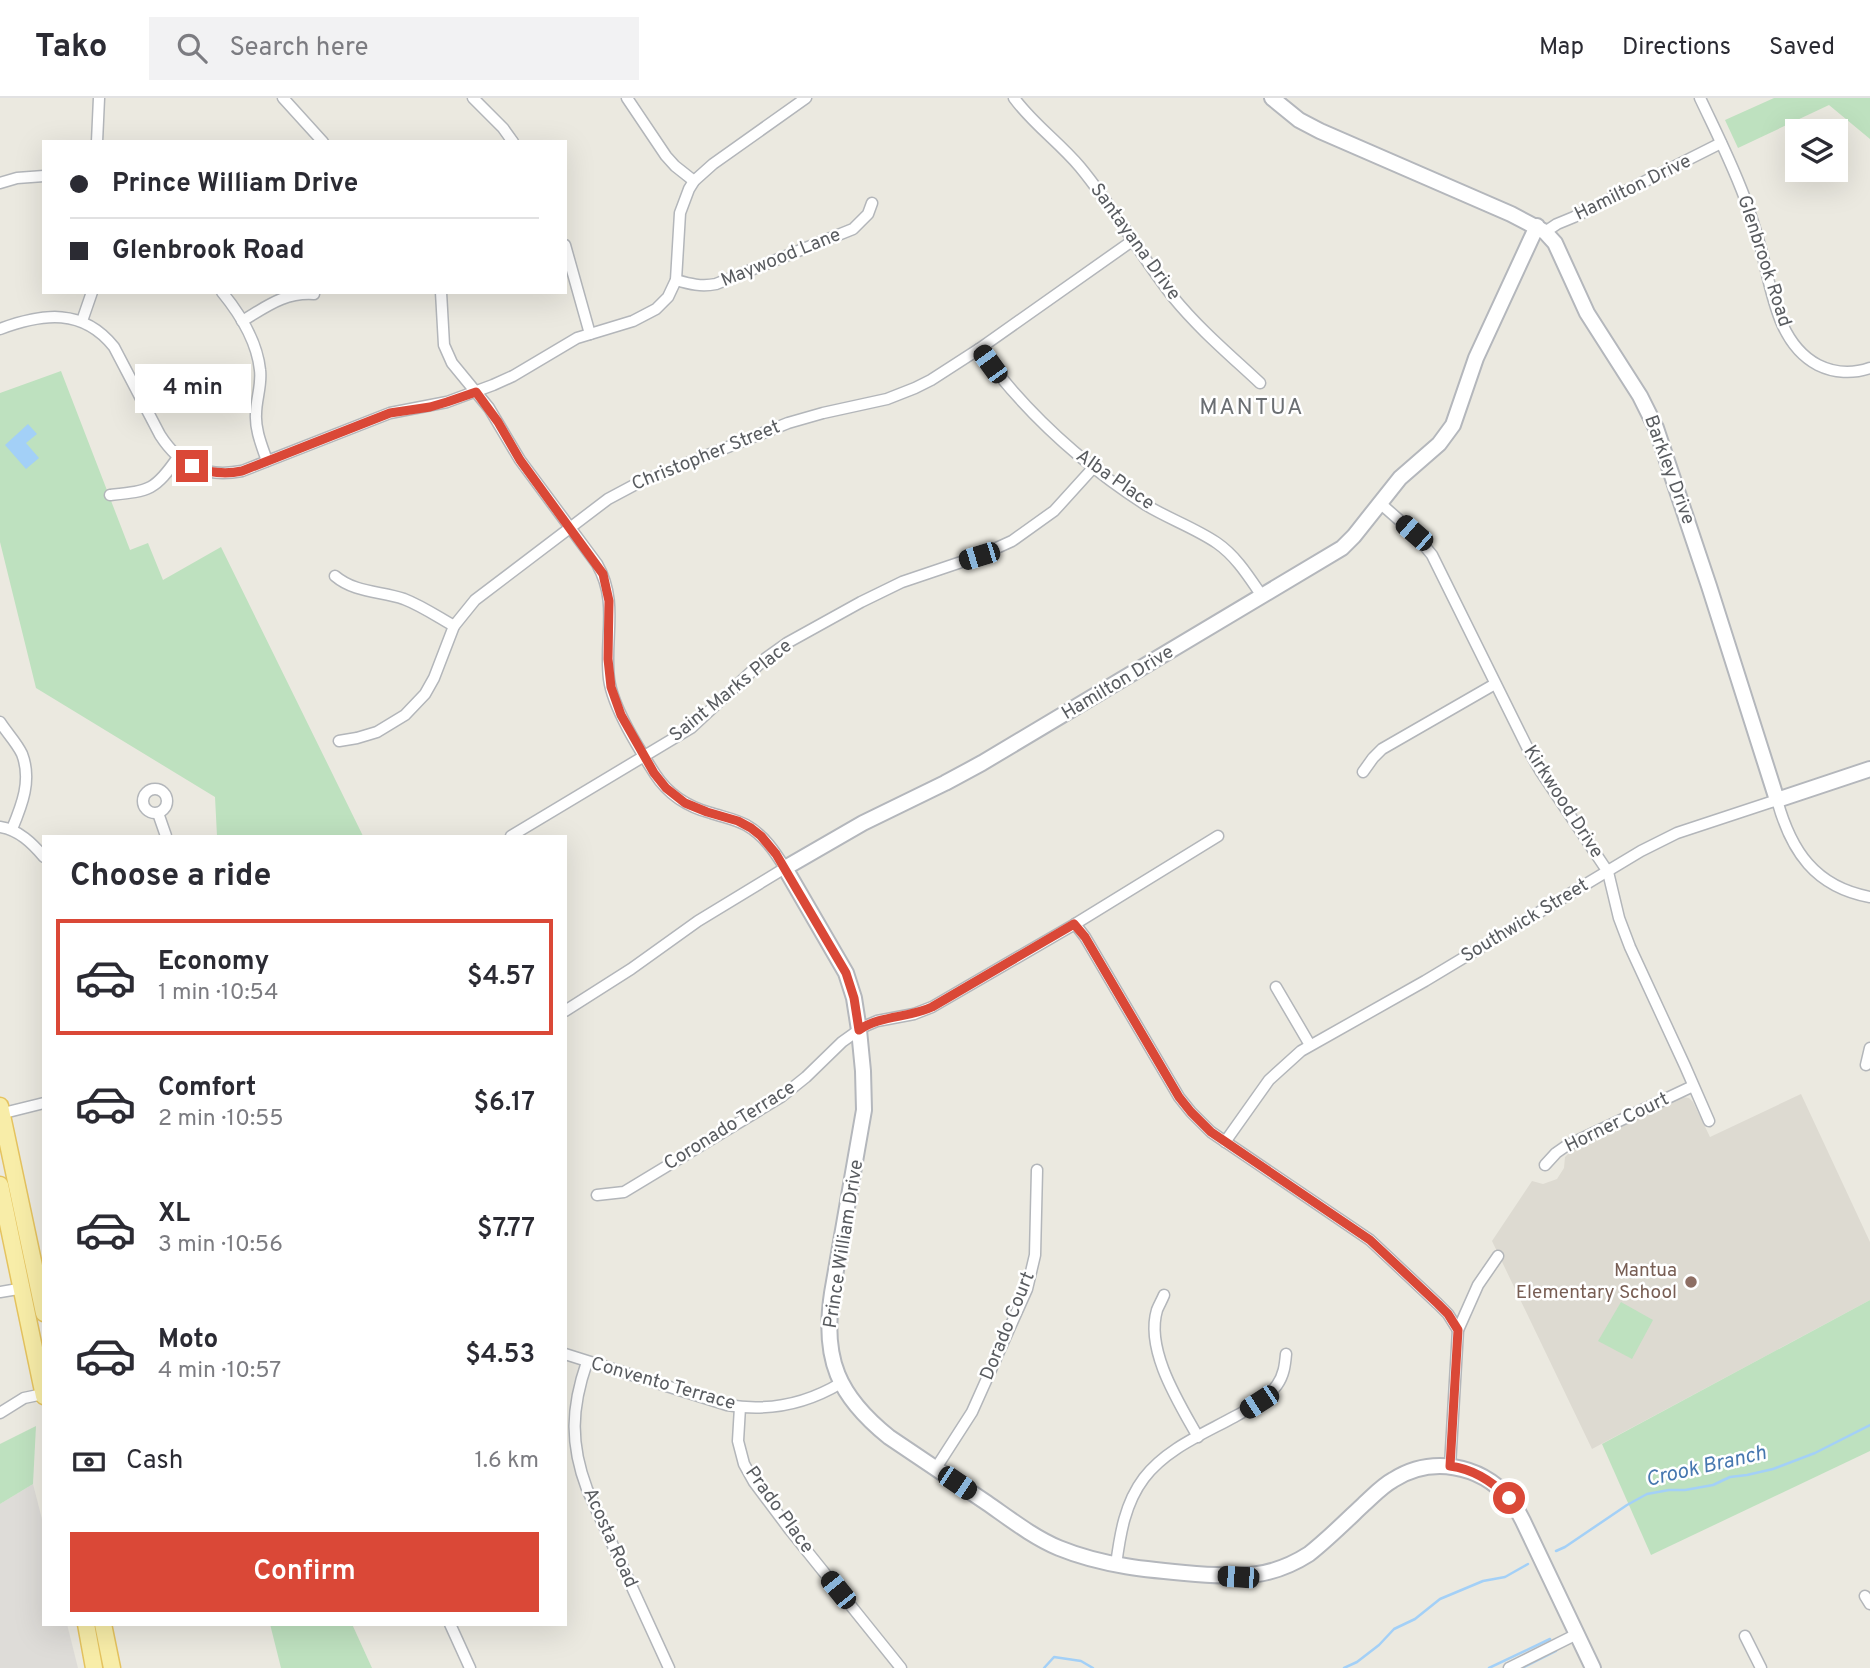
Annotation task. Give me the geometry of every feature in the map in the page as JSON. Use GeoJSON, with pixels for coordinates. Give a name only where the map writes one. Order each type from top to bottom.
{"type":"FeatureCollection","features":[{"type":"Feature","properties":{"kind":"main road"},"geometry":{"type":"LineString","coordinates":[[1,1111],[30,1287],[42,1380]]}},
{"type":"Feature","properties":{"kind":"main road"},"geometry":{"type":"LineString","coordinates":[[0,1185],[30,1287],[42,1309]]}},
{"type":"Feature","properties":{"kind":"main road"},"geometry":{"type":"LineString","coordinates":[[86,1626],[94,1668]]}},
{"type":"Feature","properties":{"kind":"main road"},"geometry":{"type":"LineString","coordinates":[[103,1626],[112,1668]]}},
{"type":"Feature","properties":{"kind":"street"},"geometry":{"type":"LineString","coordinates":[[97,140],[99,98]]}},
{"type":"Feature","properties":{"kind":"street"},"geometry":{"type":"LineString","coordinates":[[283,98],[321,140]]}},
{"type":"Feature","properties":{"kind":"street"},"geometry":{"type":"LineString","coordinates":[[473,98],[512,140]]}},
{"type":"Feature","properties":{"kind":"street"},"geometry":{"type":"LineString","coordinates":[[627,98],[666,156],[694,181]]}},
{"type":"Feature","properties":{"kind":"street"},"geometry":{"type":"LineString","coordinates":[[0,329],[51,317],[82,321],[106,337],[114,347],[160,435],[178,457],[206,472],[220,474],[242,471],[390,413],[430,407],[476,392],[513,376],[566,343],[633,321],[656,309],[668,297],[676,281],[680,213],[694,181],[713,164],[806,98]]}},
{"type":"Feature","properties":{"kind":"street","name":"Santayana Drive"},"geometry":{"type":"LineString","coordinates":[[1014,98],[1081,168],[1132,241],[1190,316],[1260,383]]}},
{"type":"Feature","properties":{"kind":"street"},"geometry":{"type":"LineString","coordinates":[[1272,98],[1299,120],[1320,131],[1541,229]]}},
{"type":"Feature","properties":{"kind":"street","name":"Glenbrook Road"},"geometry":{"type":"LineString","coordinates":[[1700,98],[1747,203],[1779,316],[1790,339],[1803,355],[1824,368],[1849,372],[1870,368]]}},
{"type":"Feature","properties":{"kind":"street","name":"Hamilton Drive"},"geometry":{"type":"LineString","coordinates":[[567,1010],[631,970],[718,908],[785,868],[863,822],[982,763],[1342,548],[1400,478],[1439,444],[1453,425],[1476,358],[1541,229],[1574,217],[1721,143]]}},
{"type":"Feature","properties":{"kind":"street"},"geometry":{"type":"LineString","coordinates":[[0,183],[17,178],[42,176]]}},
{"type":"Feature","properties":{"kind":"street","name":"Maywood Lane"},"geometry":{"type":"LineString","coordinates":[[676,281],[695,286],[716,284],[853,229],[868,214],[872,203]]}},
{"type":"Feature","properties":{"kind":"street","name":"Barkley Drive"},"geometry":{"type":"LineString","coordinates":[[1541,229],[1555,243],[1587,313],[1640,396],[1656,428],[1787,831],[1816,872],[1845,891],[1870,897]]}},
{"type":"Feature","properties":{"kind":"street","name":"Christopher Street"},"geometry":{"type":"LineString","coordinates":[[339,741],[377,732],[412,708],[425,694],[434,678],[454,626],[482,593],[608,499],[638,482],[804,418],[897,395],[930,380],[979,349],[1132,241]]}},
{"type":"Feature","properties":{"kind":"street"},"geometry":{"type":"LineString","coordinates":[[567,252],[590,334]]}},
{"type":"Feature","properties":{"kind":"street"},"geometry":{"type":"LineString","coordinates":[[82,321],[91,294]]}},
{"type":"Feature","properties":{"kind":"street"},"geometry":{"type":"LineString","coordinates":[[223,294],[242,321],[257,353],[260,371],[256,419],[267,461]]}},
{"type":"Feature","properties":{"kind":"street"},"geometry":{"type":"LineString","coordinates":[[242,321],[295,294]]}},
{"type":"Feature","properties":{"kind":"street","name":"Prince William Drive"},"geometry":{"type":"LineString","coordinates":[[441,294],[444,340],[452,363],[498,422],[520,460],[597,564],[607,587],[610,612],[608,659],[611,687],[621,715],[645,757],[659,779],[675,796],[696,808],[738,821],[765,840],[785,868],[846,973],[854,998],[859,1030],[864,1110],[828,1322],[828,1336],[841,1383],[850,1398],[870,1421],[1044,1540],[1074,1553],[1159,1571],[1238,1577],[1273,1572],[1309,1555],[1394,1479],[1418,1469],[1457,1467],[1485,1479],[1501,1490],[1514,1504],[1594,1668]]}},
{"type":"Feature","properties":{"kind":"street","name":"Alba Place"},"geometry":{"type":"LineString","coordinates":[[979,349],[1024,405],[1093,468],[1148,506],[1216,542],[1233,556],[1262,596]]}},
{"type":"Feature","properties":{"kind":"street"},"geometry":{"type":"LineString","coordinates":[[110,495],[154,486],[178,457]]}},
{"type":"Feature","properties":{"kind":"street","name":"Saint Marks Place"},"geometry":{"type":"LineString","coordinates":[[513,835],[691,729],[787,643],[902,582],[979,556],[1012,541],[1054,511],[1093,468]]}},
{"type":"Feature","properties":{"kind":"street","name":"Kirkwood Drive"},"geometry":{"type":"LineString","coordinates":[[1381,504],[1414,533],[1432,555],[1541,772],[1608,872],[1619,918],[1630,947],[1709,1121]]}},
{"type":"Feature","properties":{"kind":"street"},"geometry":{"type":"LineString","coordinates":[[335,576],[358,589],[405,600],[454,626]]}},
{"type":"Feature","properties":{"kind":"street"},"geometry":{"type":"LineString","coordinates":[[1363,772],[1382,749],[1495,684]]}},
{"type":"Feature","properties":{"kind":"street"},"geometry":{"type":"LineString","coordinates":[[0,722],[21,752],[26,768],[22,803],[12,829]]}},
{"type":"Feature","properties":{"kind":"street","name":"Southwick Street"},"geometry":{"type":"LineString","coordinates":[[1225,1142],[1269,1080],[1310,1045],[1425,981],[1641,851],[1677,833],[1870,769]]}},
{"type":"Feature","properties":{"kind":"street"},"geometry":{"type":"LineString","coordinates":[[159,813],[166,835]]}},
{"type":"Feature","properties":{"kind":"street"},"geometry":{"type":"LineString","coordinates":[[0,827],[12,829],[34,845],[42,855]]}},
{"type":"Feature","properties":{"kind":"street","name":"Coronado Terrace"},"geometry":{"type":"LineString","coordinates":[[597,1195],[624,1192],[781,1097],[859,1030],[877,1021],[914,1014],[932,1007],[1218,836]]}},
{"type":"Feature","properties":{"kind":"street"},"geometry":{"type":"LineString","coordinates":[[1074,924],[1085,937],[1179,1097],[1205,1127],[1370,1240],[1448,1314],[1458,1330]]}},
{"type":"Feature","properties":{"kind":"street"},"geometry":{"type":"LineString","coordinates":[[1276,987],[1310,1045]]}},
{"type":"Feature","properties":{"kind":"street"},"geometry":{"type":"LineString","coordinates":[[1866,1065],[1870,1048]]}},
{"type":"Feature","properties":{"kind":"street","name":"Horner Court"},"geometry":{"type":"LineString","coordinates":[[1545,1165],[1566,1146],[1693,1086]]}},
{"type":"Feature","properties":{"kind":"street"},"geometry":{"type":"LineString","coordinates":[[1,1111],[42,1103]]}},
{"type":"Feature","properties":{"kind":"street","name":"Dorado Court"},"geometry":{"type":"LineString","coordinates":[[936,1468],[972,1412],[1027,1289],[1034,1255],[1037,1170]]}},
{"type":"Feature","properties":{"kind":"street"},"geometry":{"type":"LineString","coordinates":[[1450,1466],[1458,1330],[1478,1285],[1498,1256]]}},
{"type":"Feature","properties":{"kind":"street"},"geometry":{"type":"LineString","coordinates":[[0,1292],[30,1287]]}},
{"type":"Feature","properties":{"kind":"street"},"geometry":{"type":"LineString","coordinates":[[1164,1295],[1156,1320],[1159,1355],[1171,1389],[1198,1437]]}},
{"type":"Feature","properties":{"kind":"street"},"geometry":{"type":"LineString","coordinates":[[1116,1564],[1126,1513],[1136,1489],[1155,1465],[1247,1410],[1272,1391],[1283,1374],[1286,1354]]}},
{"type":"Feature","properties":{"kind":"street","name":"Convento Terrace"},"geometry":{"type":"LineString","coordinates":[[567,1355],[740,1407],[793,1404],[817,1396],[841,1383]]}},
{"type":"Feature","properties":{"kind":"street","name":"Acosta Road"},"geometry":{"type":"LineString","coordinates":[[587,1362],[575,1410],[577,1458],[587,1489],[669,1668]]}},
{"type":"Feature","properties":{"kind":"street"},"geometry":{"type":"LineString","coordinates":[[0,1413],[24,1398],[42,1395]]}},
{"type":"Feature","properties":{"kind":"street","name":"Prado Place"},"geometry":{"type":"LineString","coordinates":[[740,1407],[738,1441],[744,1464],[754,1482],[901,1668]]}},
{"type":"Feature","properties":{"kind":"street"},"geometry":{"type":"LineString","coordinates":[[451,1626],[470,1668]]}},
{"type":"Feature","properties":{"kind":"street"},"geometry":{"type":"LineString","coordinates":[[1509,1668],[1577,1634]]}},
{"type":"Feature","properties":{"kind":"street"},"geometry":{"type":"LineString","coordinates":[[1745,1636],[1761,1668]]}},
{"type":"Feature","properties":{"kind":"shaded area","name":"Mantua Elementary School"},"geometry":{"type":"Polygon","coordinates":[[[1801,1094],[1870,1242],[1870,1300],[1592,1449],[1492,1241],[1532,1181],[1543,1184],[1557,1179],[1564,1168],[1565,1157],[1571,1151],[1683,1097],[1693,1102],[1710,1137],[1801,1094]]]}},
{"type":"Feature","properties":{"kind":"shaded area"},"geometry":{"type":"Polygon","coordinates":[[[33,1484],[42,1519],[42,1626],[68,1626],[78,1668],[0,1668],[0,1504],[33,1484]]]}},
{"type":"Feature","properties":{"kind":"green space"},"geometry":{"type":"Polygon","coordinates":[[[1774,98],[1870,98],[1870,139],[1829,105],[1799,119],[1785,119],[1785,126],[1738,148],[1725,120],[1774,98]]]}},
{"type":"Feature","properties":{"kind":"green space"},"geometry":{"type":"Polygon","coordinates":[[[61,371],[130,550],[148,543],[163,580],[221,547],[363,835],[217,835],[215,797],[36,688],[0,542],[0,393],[61,371]]]}},
{"type":"Feature","properties":{"kind":"green space"},"geometry":{"type":"Polygon","coordinates":[[[1870,1300],[1870,1451],[1651,1555],[1602,1444],[1870,1300]]]}},
{"type":"Feature","properties":{"kind":"green space"},"geometry":{"type":"Polygon","coordinates":[[[1621,1302],[1653,1320],[1632,1359],[1598,1341],[1621,1302]]]}},
{"type":"Feature","properties":{"kind":"green space"},"geometry":{"type":"Polygon","coordinates":[[[36,1426],[33,1484],[0,1504],[0,1444],[36,1426]]]}},
{"type":"Feature","properties":{"kind":"green space"},"geometry":{"type":"Polygon","coordinates":[[[270,1626],[353,1626],[372,1668],[281,1668],[270,1626]]]}},
{"type":"Feature","properties":{"kind":"water"},"geometry":{"type":"Polygon","coordinates":[[[28,424],[37,434],[26,443],[39,458],[26,469],[5,445],[28,424]]]}},
{"type":"Feature","properties":{"kind":"waterway","name":"Crook Branch"},"geometry":{"type":"LineString","coordinates":[[1556,1551],[1647,1494],[1713,1485],[1730,1477],[1773,1469],[1815,1453],[1870,1425]]}},
{"type":"Feature","properties":{"kind":"waterway","name":"Crook Branch"},"geometry":{"type":"LineString","coordinates":[[1344,1668],[1357,1662],[1394,1629],[1415,1619],[1440,1599],[1483,1581],[1505,1577],[1528,1564]]}},
{"type":"Feature","properties":{"kind":"waterway"},"geometry":{"type":"LineString","coordinates":[[1489,1668],[1550,1639]]}},
{"type":"Feature","properties":{"kind":"waterway"},"geometry":{"type":"LineString","coordinates":[[1522,1668],[1556,1651]]}},
{"type":"Feature","properties":{"kind":"waterway"},"geometry":{"type":"LineString","coordinates":[[1044,1668],[1054,1657],[1081,1661],[1093,1668]]}},
{"type":"Feature","properties":{"kind":"place","name":"Mantua Elementary School"},"geometry":{"type":"Point","coordinates":[1691,1282]}},
{"type":"Feature","properties":{"kind":"district","name":"MANTUA"},"geometry":{"type":"Point","coordinates":[1252,408]}},
{"type":"Feature","properties":{"kind":"route"},"geometry":{"type":"LineString","coordinates":[[192,466],[220,474],[242,471],[390,413],[430,407],[476,392],[489,408],[520,460],[603,574],[610,612],[608,659],[611,687],[621,715],[654,773],[666,788],[685,803],[751,828],[776,854],[846,973],[854,998],[859,1030],[877,1021],[924,1011],[1074,924],[1085,937],[1179,1097],[1205,1127],[1370,1240],[1448,1314],[1458,1330],[1450,1466],[1475,1473],[1509,1498]]}}]}
